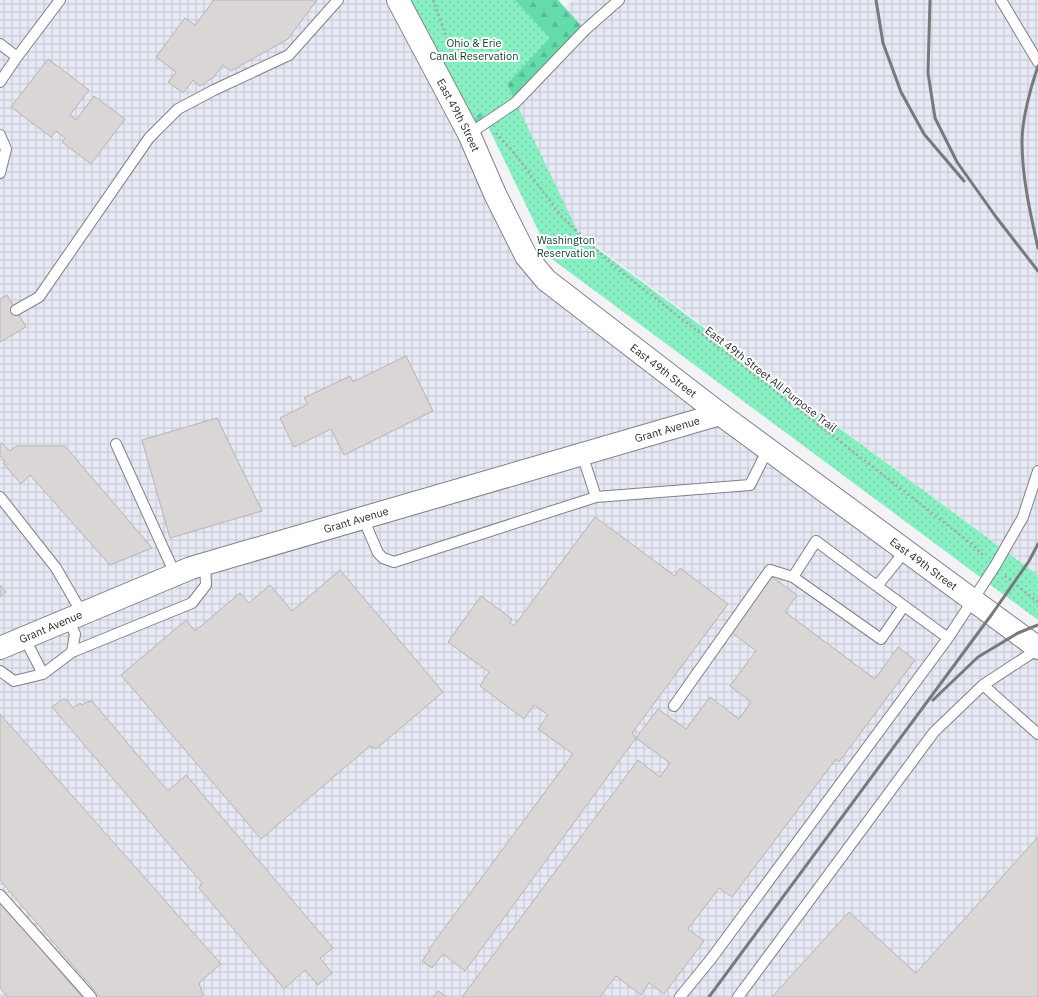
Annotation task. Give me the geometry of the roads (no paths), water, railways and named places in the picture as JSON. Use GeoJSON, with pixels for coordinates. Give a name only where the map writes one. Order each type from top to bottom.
{"type":"FeatureCollection","features":[{"type":"Feature","properties":{"kind":"street","name":"East 49th Street"},"geometry":{"type":"LineString","coordinates":[[398,0],[469,134],[494,194],[526,256],[546,280],[720,414],[973,598],[1038,648]]}},
{"type":"Feature","properties":{"kind":"street","name":"Grant Avenue"},"geometry":{"type":"LineString","coordinates":[[0,648],[175,574],[205,564],[720,414]]}},
{"type":"Feature","properties":{"kind":"lane"},"geometry":{"type":"LineString","coordinates":[[0,82],[60,0]]}},
{"type":"Feature","properties":{"kind":"lane"},"geometry":{"type":"LineString","coordinates":[[16,310],[39,297],[149,138],[178,109],[214,90],[289,55],[338,0]]}},
{"type":"Feature","properties":{"kind":"lane"},"geometry":{"type":"LineString","coordinates":[[469,134],[515,103],[585,30],[619,0]]}},
{"type":"Feature","properties":{"kind":"lane"},"geometry":{"type":"LineString","coordinates":[[1002,0],[1038,62]]}},
{"type":"Feature","properties":{"kind":"lane"},"geometry":{"type":"LineString","coordinates":[[0,44],[17,57]]}},
{"type":"Feature","properties":{"kind":"lane"},"geometry":{"type":"LineString","coordinates":[[0,135],[6,149],[0,173]]}},
{"type":"Feature","properties":{"kind":"lane"},"geometry":{"type":"LineString","coordinates":[[116,444],[175,574]]}},
{"type":"Feature","properties":{"kind":"lane"},"geometry":{"type":"LineString","coordinates":[[363,518],[378,553],[383,558],[394,562],[596,496],[750,485],[768,449]]}},
{"type":"Feature","properties":{"kind":"lane"},"geometry":{"type":"LineString","coordinates":[[582,454],[596,496]]}},
{"type":"Feature","properties":{"kind":"lane"},"geometry":{"type":"LineString","coordinates":[[680,997],[711,958],[948,638],[995,566],[1023,517],[1038,471]]}},
{"type":"Feature","properties":{"kind":"lane"},"geometry":{"type":"LineString","coordinates":[[0,497],[56,568],[75,616],[72,652]]}},
{"type":"Feature","properties":{"kind":"lane"},"geometry":{"type":"LineString","coordinates":[[793,577],[816,542],[948,638]]}},
{"type":"Feature","properties":{"kind":"lane"},"geometry":{"type":"LineString","coordinates":[[877,586],[906,550]]}},
{"type":"Feature","properties":{"kind":"lane"},"geometry":{"type":"LineString","coordinates":[[0,671],[14,681],[43,674],[72,652],[192,604],[206,585],[205,564]]}},
{"type":"Feature","properties":{"kind":"lane"},"geometry":{"type":"LineString","coordinates":[[674,706],[770,570],[793,577],[881,638],[904,606]]}},
{"type":"Feature","properties":{"kind":"lane"},"geometry":{"type":"LineString","coordinates":[[24,638],[43,674]]}},
{"type":"Feature","properties":{"kind":"lane"},"geometry":{"type":"LineString","coordinates":[[738,997],[934,732],[983,685],[1038,648]]}},
{"type":"Feature","properties":{"kind":"lane"},"geometry":{"type":"LineString","coordinates":[[983,685],[1038,734]]}},
{"type":"Feature","properties":{"kind":"lane"},"geometry":{"type":"LineString","coordinates":[[0,895],[91,997]]}},
{"type":"Feature","properties":{"kind":"railway"},"geometry":{"type":"LineString","coordinates":[[876,0],[883,43],[901,92],[924,134],[964,181]]}},
{"type":"Feature","properties":{"kind":"railway"},"geometry":{"type":"LineString","coordinates":[[930,0],[928,73],[935,118],[957,162],[996,217],[1038,271]]}},
{"type":"Feature","properties":{"kind":"railway"},"geometry":{"type":"LineString","coordinates":[[1038,66],[1027,103],[1022,132],[1022,154],[1025,181],[1029,208],[1038,248]]}},
{"type":"Feature","properties":{"kind":"railway"},"geometry":{"type":"LineString","coordinates":[[709,997],[992,614],[1029,561],[1038,544]]}},
{"type":"Feature","properties":{"kind":"railway"},"geometry":{"type":"LineString","coordinates":[[933,700],[978,657],[1018,633],[1038,625]]}},
{"type":"Feature","properties":{"kind":"park label","name":"Ohio & Erie Canal Reservation"},"geometry":{"type":"Point","coordinates":[474,49]}},
{"type":"Feature","properties":{"kind":"park label","name":"Washington Reservation"},"geometry":{"type":"Point","coordinates":[566,246]}}]}
